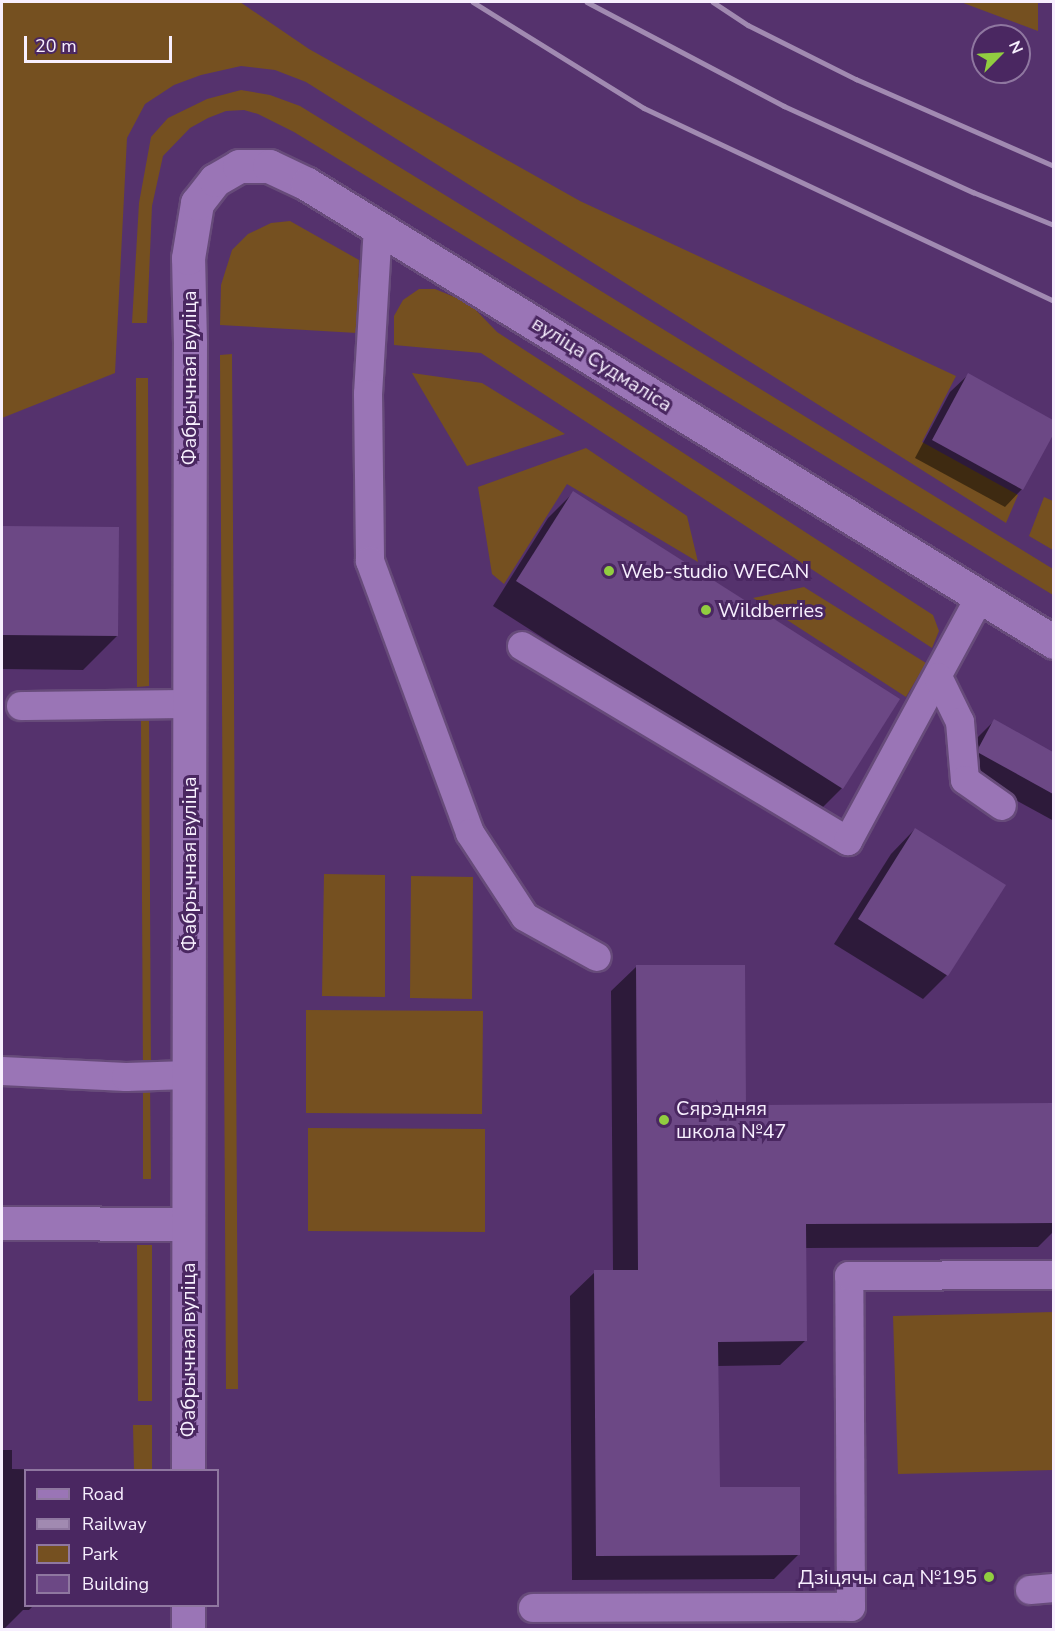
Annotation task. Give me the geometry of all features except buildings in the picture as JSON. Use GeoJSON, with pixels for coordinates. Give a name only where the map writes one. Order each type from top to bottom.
{"type":"FeatureCollection","features":[{"type":"Feature","properties":{"kind":"street","name":"вуліца Судмаліса"},"geometry":{"type":"LineString","coordinates":[[188,258],[197,203],[215,180],[239,166],[269,166],[307,184],[378,226],[1053,642]]}},
{"type":"Feature","properties":{"kind":"street","name":"Фабрычная вуліца"},"geometry":{"type":"LineString","coordinates":[[188,258],[190,343],[188,1469]]}},
{"type":"Feature","properties":{"kind":"street"},"geometry":{"type":"LineString","coordinates":[[2,1223],[188,1224]]}},
{"type":"Feature","properties":{"kind":"street"},"geometry":{"type":"LineString","coordinates":[[188,1607],[188,1629]]}},
{"type":"Feature","properties":{"kind":"lane"},"geometry":{"type":"LineString","coordinates":[[378,226],[368,394],[370,561],[470,833],[525,917],[597,957]]}},
{"type":"Feature","properties":{"kind":"lane"},"geometry":{"type":"LineString","coordinates":[[522,646],[848,841],[980,597]]}},
{"type":"Feature","properties":{"kind":"lane"},"geometry":{"type":"LineString","coordinates":[[938,677],[960,722],[965,780],[1002,806]]}},
{"type":"Feature","properties":{"kind":"lane"},"geometry":{"type":"LineString","coordinates":[[21,706],[189,704]]}},
{"type":"Feature","properties":{"kind":"lane"},"geometry":{"type":"LineString","coordinates":[[2,1071],[126,1077],[189,1075]]}},
{"type":"Feature","properties":{"kind":"lane"},"geometry":{"type":"LineString","coordinates":[[533,1608],[850,1606],[849,1276],[1053,1275]]}},
{"type":"Feature","properties":{"kind":"green space"},"geometry":{"type":"Polygon","coordinates":[[[2,2],[240,2],[309,49],[580,201],[956,376],[922,442],[1018,495],[1006,523],[306,82],[275,70],[241,66],[201,75],[174,85],[145,104],[127,138],[115,373],[2,418],[2,2]]]}},
{"type":"Feature","properties":{"kind":"green space"},"geometry":{"type":"Polygon","coordinates":[[[961,2],[1038,2],[1038,31],[1031,28],[1031,24],[1019,24],[961,2]]]}},
{"type":"Feature","properties":{"kind":"green space"},"geometry":{"type":"Polygon","coordinates":[[[241,90],[270,95],[300,106],[1053,569],[1053,595],[294,132],[258,114],[244,110],[226,111],[208,118],[190,128],[163,156],[152,206],[147,323],[132,323],[139,203],[151,137],[168,118],[207,99],[241,90]]]}},
{"type":"Feature","properties":{"kind":"green space"},"geometry":{"type":"Polygon","coordinates":[[[290,221],[359,260],[357,333],[220,325],[221,285],[232,250],[248,234],[271,223],[290,221]]]}},
{"type":"Feature","properties":{"kind":"green space"},"geometry":{"type":"Polygon","coordinates":[[[419,289],[435,289],[469,303],[497,332],[933,615],[939,631],[932,648],[481,353],[394,345],[394,316],[403,300],[419,289]]]}},
{"type":"Feature","properties":{"kind":"green space"},"geometry":{"type":"Polygon","coordinates":[[[232,354],[238,1389],[226,1389],[220,355],[232,354]]]}},
{"type":"Feature","properties":{"kind":"green space"},"geometry":{"type":"Polygon","coordinates":[[[412,373],[482,383],[565,434],[467,466],[412,373]]]}},
{"type":"Feature","properties":{"kind":"green space"},"geometry":{"type":"Polygon","coordinates":[[[136,378],[148,378],[149,686],[137,687],[136,378]]]}},
{"type":"Feature","properties":{"kind":"green space"},"geometry":{"type":"Polygon","coordinates":[[[586,448],[687,516],[698,562],[567,484],[504,584],[492,574],[478,487],[586,448]]]}},
{"type":"Feature","properties":{"kind":"green space"},"geometry":{"type":"Polygon","coordinates":[[[1044,497],[1053,501],[1053,550],[1029,536],[1044,497]]]}},
{"type":"Feature","properties":{"kind":"green space"},"geometry":{"type":"Polygon","coordinates":[[[804,587],[926,663],[906,697],[753,598],[804,587]]]}},
{"type":"Feature","properties":{"kind":"green space"},"geometry":{"type":"Polygon","coordinates":[[[141,720],[149,720],[151,1073],[143,1073],[141,720]]]}},
{"type":"Feature","properties":{"kind":"green space"},"geometry":{"type":"Polygon","coordinates":[[[324,874],[385,875],[385,997],[322,996],[324,874]]]}},
{"type":"Feature","properties":{"kind":"green space"},"geometry":{"type":"Polygon","coordinates":[[[411,876],[473,877],[472,999],[410,998],[411,876]]]}},
{"type":"Feature","properties":{"kind":"green space"},"geometry":{"type":"Polygon","coordinates":[[[306,1010],[483,1011],[482,1114],[306,1113],[306,1010]]]}},
{"type":"Feature","properties":{"kind":"green space"},"geometry":{"type":"Polygon","coordinates":[[[143,1082],[150,1082],[151,1179],[143,1179],[143,1082]]]}},
{"type":"Feature","properties":{"kind":"green space"},"geometry":{"type":"Polygon","coordinates":[[[308,1128],[485,1129],[485,1232],[308,1231],[308,1128]]]}},
{"type":"Feature","properties":{"kind":"green space"},"geometry":{"type":"Polygon","coordinates":[[[137,1245],[152,1245],[152,1401],[138,1401],[137,1245]]]}},
{"type":"Feature","properties":{"kind":"green space"},"geometry":{"type":"Polygon","coordinates":[[[1053,1312],[1053,1470],[898,1474],[893,1316],[1053,1312]]]}},
{"type":"Feature","properties":{"kind":"green space"},"geometry":{"type":"Polygon","coordinates":[[[133,1425],[152,1425],[152,1469],[134,1469],[133,1425]]]}},
{"type":"Feature","properties":{"kind":"railway"},"geometry":{"type":"LineString","coordinates":[[473,2],[644,108],[1054,301]]}},
{"type":"Feature","properties":{"kind":"railway"},"geometry":{"type":"LineString","coordinates":[[587,2],[784,106],[973,192],[1054,225]]}},
{"type":"Feature","properties":{"kind":"railway"},"geometry":{"type":"LineString","coordinates":[[713,2],[748,25],[856,79],[1054,166]]}},
{"type":"Feature","properties":{"kind":"place","name":"Web-studio WECAN"},"geometry":{"type":"Point","coordinates":[609,571]}},
{"type":"Feature","properties":{"kind":"place","name":"Wildberries"},"geometry":{"type":"Point","coordinates":[706,610]}},
{"type":"Feature","properties":{"kind":"place","name":"Сярэдняя школа №47"},"geometry":{"type":"Point","coordinates":[664,1120]}},
{"type":"Feature","properties":{"kind":"place","name":"Дзіцячы сад №195"},"geometry":{"type":"Point","coordinates":[989,1577]}}]}
